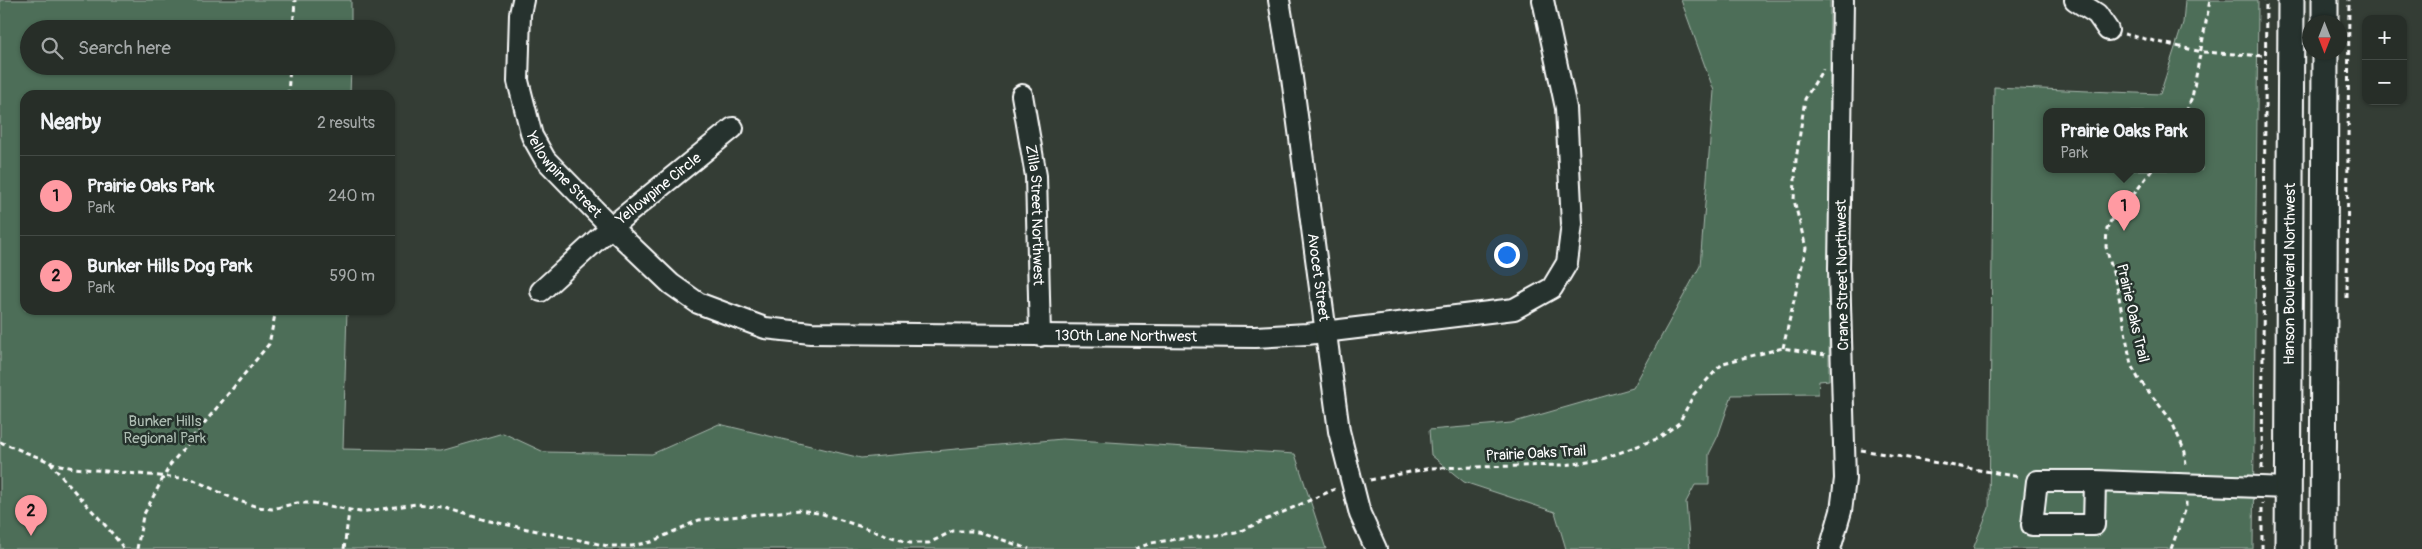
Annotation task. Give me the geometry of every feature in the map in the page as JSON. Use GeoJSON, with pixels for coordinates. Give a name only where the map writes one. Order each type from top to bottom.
{"type":"FeatureCollection","features":[{"type":"Feature","properties":{"kind":"main road","name":"Hanson Boulevard Northwest"},"geometry":{"type":"LineString","coordinates":[[2288,549],[2291,0]]}},
{"type":"Feature","properties":{"kind":"main road"},"geometry":{"type":"LineString","coordinates":[[2325,15],[2326,0]]}},
{"type":"Feature","properties":{"kind":"main road"},"geometry":{"type":"LineString","coordinates":[[2323,549],[2325,60]]}},
{"type":"Feature","properties":{"kind":"street","name":"Yellowpine Street"},"geometry":{"type":"LineString","coordinates":[[523,0],[520,14],[518,81],[532,136],[545,159],[611,227],[671,284],[698,304]]}},
{"type":"Feature","properties":{"kind":"street","name":"Avocet Street"},"geometry":{"type":"LineString","coordinates":[[1279,0],[1292,78],[1339,430],[1360,514],[1376,549]]}},
{"type":"Feature","properties":{"kind":"street","name":"130th Lane Northwest"},"geometry":{"type":"LineString","coordinates":[[698,304],[765,328],[811,333],[1040,336],[1246,337],[1327,332],[1514,309],[1552,288],[1567,262],[1572,224],[1566,108],[1543,0]]}},
{"type":"Feature","properties":{"kind":"street","name":"Crane Street Northwest"},"geometry":{"type":"LineString","coordinates":[[1830,549],[1841,511],[1845,479],[1839,269],[1843,0]]}},
{"type":"Feature","properties":{"kind":"street"},"geometry":{"type":"LineString","coordinates":[[2075,0],[2097,14],[2108,30]]}},
{"type":"Feature","properties":{"kind":"street","name":"Zilla Street Northwest"},"geometry":{"type":"LineString","coordinates":[[1022,95],[1036,176],[1040,336]]}},
{"type":"Feature","properties":{"kind":"street","name":"Yellowpine Circle"},"geometry":{"type":"LineString","coordinates":[[541,291],[611,227],[733,128]]}},
{"type":"Feature","properties":{"kind":"street"},"geometry":{"type":"LineString","coordinates":[[2095,481],[2094,525],[2032,525],[2037,481],[2095,481],[2288,488]]}},
{"type":"Feature","properties":{"kind":"path"},"geometry":{"type":"LineString","coordinates":[[294,20],[295,0]]}},
{"type":"Feature","properties":{"kind":"path"},"geometry":{"type":"LineString","coordinates":[[2188,108],[2192,98],[2202,52],[2210,0]]}},
{"type":"Feature","properties":{"kind":"path"},"geometry":{"type":"LineString","coordinates":[[2262,476],[2266,0]]}},
{"type":"Feature","properties":{"kind":"path"},"geometry":{"type":"LineString","coordinates":[[2347,304],[2349,0]]}},
{"type":"Feature","properties":{"kind":"path"},"geometry":{"type":"LineString","coordinates":[[2108,30],[2202,52],[2266,56]]}},
{"type":"Feature","properties":{"kind":"path"},"geometry":{"type":"LineString","coordinates":[[1783,348],[1806,248],[1794,200],[1796,160],[1805,99],[1824,67]]}},
{"type":"Feature","properties":{"kind":"path"},"geometry":{"type":"LineString","coordinates":[[288,90],[289,75]]}},
{"type":"Feature","properties":{"kind":"path","name":"Prairie Oaks Trail"},"geometry":{"type":"LineString","coordinates":[[2150,173],[2128,202],[2113,216],[2107,229],[2106,247],[2118,291],[2131,365],[2138,378],[2171,420],[2185,452],[2186,508],[2171,549]]}},
{"type":"Feature","properties":{"kind":"path"},"geometry":{"type":"LineString","coordinates":[[137,549],[143,516],[166,476],[170,465],[269,344],[275,315]]}},
{"type":"Feature","properties":{"kind":"path","name":"Prairie Oaks Trail"},"geometry":{"type":"LineString","coordinates":[[1369,480],[1432,468],[1562,465],[1597,461],[1658,438],[1679,423],[1694,394],[1723,363],[1783,348],[1843,358]]}},
{"type":"Feature","properties":{"kind":"path"},"geometry":{"type":"LineString","coordinates":[[0,442],[49,462],[74,468],[192,479],[227,496],[258,507],[272,509],[297,503],[314,503],[349,512],[360,512],[416,504],[442,507],[485,520],[608,546],[632,546],[651,542],[699,520],[800,510],[823,514],[910,543],[929,542],[953,532],[971,532],[983,533],[1029,549]]}},
{"type":"Feature","properties":{"kind":"path"},"geometry":{"type":"LineString","coordinates":[[1845,450],[1901,456],[2037,481]]}},
{"type":"Feature","properties":{"kind":"path"},"geometry":{"type":"LineString","coordinates":[[49,462],[105,522],[124,549]]}},
{"type":"Feature","properties":{"kind":"path"},"geometry":{"type":"LineString","coordinates":[[1135,549],[1161,542],[1236,534],[1333,489]]}},
{"type":"Feature","properties":{"kind":"path"},"geometry":{"type":"LineString","coordinates":[[2262,498],[2262,549]]}},
{"type":"Feature","properties":{"kind":"path"},"geometry":{"type":"LineString","coordinates":[[344,549],[349,512]]}},
{"type":"Feature","properties":{"kind":"green space","name":"Bunker Hills Regional Park"},"geometry":{"type":"Polygon","coordinates":[[[0,0],[351,0],[351,20],[20,20],[20,75],[351,75],[350,90],[20,90],[20,315],[347,315],[343,449],[441,451],[503,433],[544,452],[652,454],[719,424],[861,458],[1062,439],[1295,454],[1326,549],[0,549],[0,0]]]}},
{"type":"Feature","properties":{"kind":"green space"},"geometry":{"type":"Polygon","coordinates":[[[1681,0],[1830,0],[1829,380],[1819,381],[1818,394],[1732,395],[1718,436],[1709,454],[1709,485],[1695,485],[1686,502],[1690,549],[1566,549],[1555,512],[1464,482],[1431,455],[1429,430],[1511,423],[1633,388],[1700,266],[1714,91],[1681,0]]]}},
{"type":"Feature","properties":{"kind":"green space"},"geometry":{"type":"Polygon","coordinates":[[[2185,0],[2258,0],[2253,549],[1973,549],[1989,508],[1994,87],[2160,94],[2183,23],[2185,0]]]}},
{"type":"Feature","properties":{"kind":"place","name":"Prairie Oaks Park"},"geometry":{"type":"Point","coordinates":[2124,231]}},
{"type":"Feature","properties":{"kind":"place","name":"Bunker Hills Dog Park"},"geometry":{"type":"Point","coordinates":[31,536]}}]}
